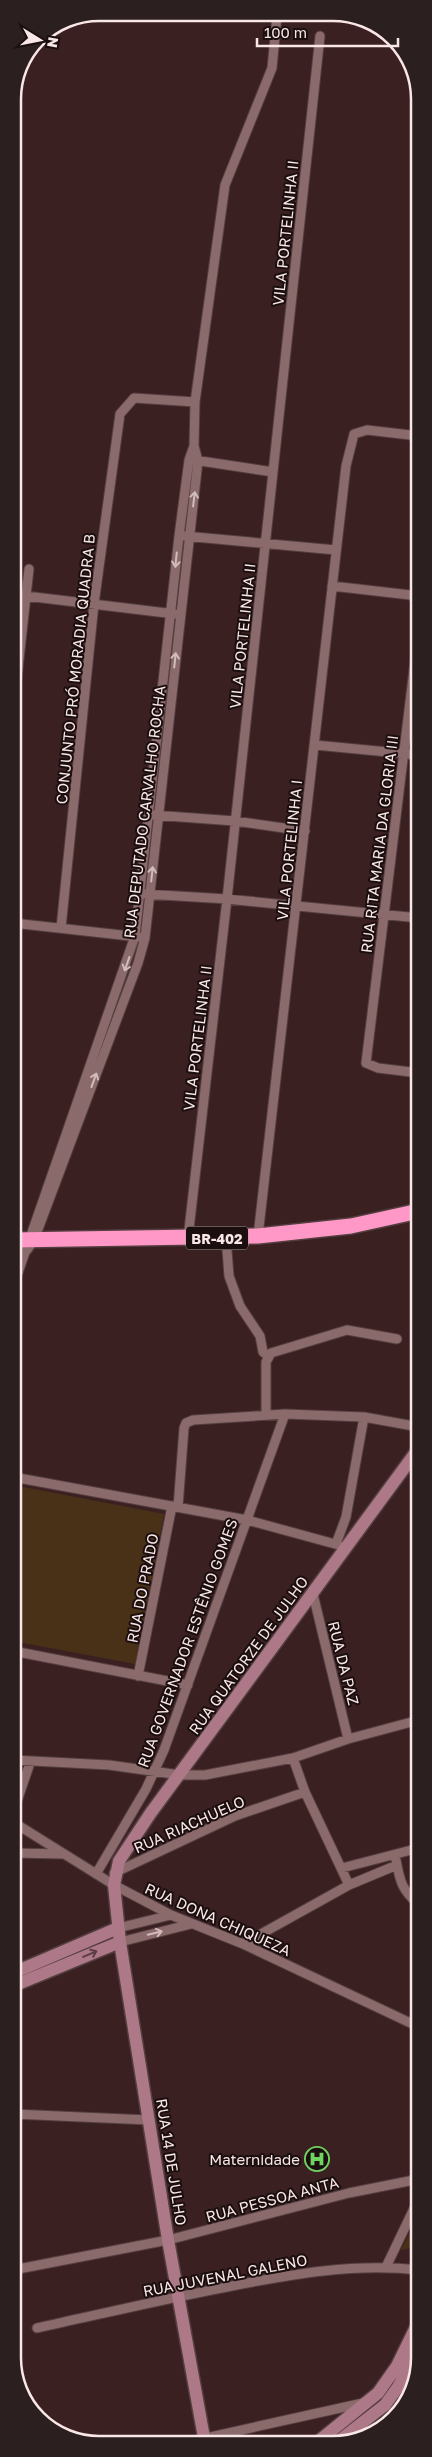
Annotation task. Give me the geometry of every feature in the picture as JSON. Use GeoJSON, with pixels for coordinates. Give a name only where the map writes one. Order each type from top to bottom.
{"type":"FeatureCollection","features":[{"type":"Feature","properties":{"kind":"highway","name":"BR-402"},"geometry":{"type":"LineString","coordinates":[[25,1243],[258,1236],[351,1226],[411,1213]]}},
{"type":"Feature","properties":{"kind":"street","name":"RUA DEPUTADO CARVALHO ROCHA"},"geometry":{"type":"LineString","coordinates":[[21,1258],[25,1243],[138,963],[145,938],[189,536],[194,460],[195,402],[225,185],[272,68],[277,21]]}},
{"type":"Feature","properties":{"kind":"street","name":"VILA PORTELINHA II"},"geometry":{"type":"LineString","coordinates":[[188,1238],[236,821],[320,36]]}},
{"type":"Feature","properties":{"kind":"street","name":"CONJUNTO PRÓ MORADIA QUADRA B"},"geometry":{"type":"LineString","coordinates":[[61,928],[94,604],[120,414],[134,398],[195,402]]}},
{"type":"Feature","properties":{"kind":"street","name":"VILA PORTELINHA I"},"geometry":{"type":"LineString","coordinates":[[258,1236],[346,466],[354,434],[367,430],[411,435]]}},
{"type":"Feature","properties":{"kind":"street","name":"RUA DEPUTADO CARVALHO ROCHA"},"geometry":{"type":"LineString","coordinates":[[84,1095],[135,936],[179,536],[194,460]]}},
{"type":"Feature","properties":{"kind":"street"},"geometry":{"type":"LineString","coordinates":[[194,460],[273,472]]}},
{"type":"Feature","properties":{"kind":"street"},"geometry":{"type":"LineString","coordinates":[[179,536],[266,542],[336,550]]}},
{"type":"Feature","properties":{"kind":"street"},"geometry":{"type":"LineString","coordinates":[[21,620],[29,569]]}},
{"type":"Feature","properties":{"kind":"street"},"geometry":{"type":"LineString","coordinates":[[332,586],[411,595]]}},
{"type":"Feature","properties":{"kind":"street"},"geometry":{"type":"LineString","coordinates":[[26,596],[181,614]]}},
{"type":"Feature","properties":{"kind":"street","name":"RUA RITA MARIA DA GLORIA III"},"geometry":{"type":"LineString","coordinates":[[411,695],[366,1063],[378,1068],[411,1072]]}},
{"type":"Feature","properties":{"kind":"street"},"geometry":{"type":"LineString","coordinates":[[315,744],[411,755]]}},
{"type":"Feature","properties":{"kind":"street"},"geometry":{"type":"LineString","coordinates":[[148,815],[236,821],[305,831]]}},
{"type":"Feature","properties":{"kind":"street"},"geometry":{"type":"LineString","coordinates":[[140,894],[227,899],[411,917]]}},
{"type":"Feature","properties":{"kind":"street"},"geometry":{"type":"LineString","coordinates":[[21,923],[145,938]]}},
{"type":"Feature","properties":{"kind":"street"},"geometry":{"type":"LineString","coordinates":[[226,1237],[229,1276],[240,1306],[260,1336],[263,1352],[268,1356]]}},
{"type":"Feature","properties":{"kind":"street"},"geometry":{"type":"LineString","coordinates":[[397,1339],[347,1330],[278,1349],[268,1356],[266,1414],[364,1417],[411,1426]]}},
{"type":"Feature","properties":{"kind":"street","name":"RUA DO PRADO"},"geometry":{"type":"LineString","coordinates":[[138,1676],[175,1507],[182,1440],[186,1424],[200,1418],[266,1414]]}},
{"type":"Feature","properties":{"kind":"street","name":"RUA GOVERNADOR ESTÊNIO GOMES"},"geometry":{"type":"LineString","coordinates":[[96,1874],[155,1772],[286,1414]]}},
{"type":"Feature","properties":{"kind":"street"},"geometry":{"type":"LineString","coordinates":[[21,1478],[247,1520],[341,1546],[364,1417]]}},
{"type":"Feature","properties":{"kind":"street","name":"RUA QUATORZE DE JULHO"},"geometry":{"type":"LineString","coordinates":[[114,1879],[126,1849],[313,1594],[341,1546],[411,1458]]}},
{"type":"Feature","properties":{"kind":"street","name":"RUA DA PAZ"},"geometry":{"type":"LineString","coordinates":[[313,1594],[348,1739]]}},
{"type":"Feature","properties":{"kind":"street"},"geometry":{"type":"LineString","coordinates":[[21,1653],[188,1685]]}},
{"type":"Feature","properties":{"kind":"street"},"geometry":{"type":"LineString","coordinates":[[21,1761],[109,1765],[180,1775],[205,1775],[293,1758],[348,1739],[411,1722]]}},
{"type":"Feature","properties":{"kind":"street"},"geometry":{"type":"LineString","coordinates":[[293,1758],[305,1792],[349,1885]]}},
{"type":"Feature","properties":{"kind":"street"},"geometry":{"type":"LineString","coordinates":[[21,1789],[30,1763]]}},
{"type":"Feature","properties":{"kind":"street","name":"RUA RIACHUELO"},"geometry":{"type":"LineString","coordinates":[[114,1879],[235,1816],[305,1792]]}},
{"type":"Feature","properties":{"kind":"street","name":"RUA DONA CHIQUEZA"},"geometry":{"type":"LineString","coordinates":[[21,1827],[96,1874],[114,1879],[171,1915],[243,1944],[411,2023]]}},
{"type":"Feature","properties":{"kind":"street"},"geometry":{"type":"LineString","coordinates":[[342,1868],[411,1850]]}},
{"type":"Feature","properties":{"kind":"street"},"geometry":{"type":"LineString","coordinates":[[21,1853],[63,1854]]}},
{"type":"Feature","properties":{"kind":"street"},"geometry":{"type":"LineString","coordinates":[[394,1854],[400,1882],[411,1898]]}},
{"type":"Feature","properties":{"kind":"street"},"geometry":{"type":"LineString","coordinates":[[243,1944],[349,1885],[396,1865]]}},
{"type":"Feature","properties":{"kind":"street","name":"RUA 14 DE JULHO"},"geometry":{"type":"LineString","coordinates":[[114,1879],[120,1942],[177,2296],[203,2436]]}},
{"type":"Feature","properties":{"kind":"street"},"geometry":{"type":"LineString","coordinates":[[21,1982],[118,1928],[171,1915]]}},
{"type":"Feature","properties":{"kind":"street"},"geometry":{"type":"LineString","coordinates":[[21,1971],[120,1942],[191,1924]]}},
{"type":"Feature","properties":{"kind":"street"},"geometry":{"type":"LineString","coordinates":[[21,2114],[149,2120]]}},
{"type":"Feature","properties":{"kind":"street","name":"RUA PESSOA ANTA"},"geometry":{"type":"LineString","coordinates":[[21,2268],[168,2240],[349,2193],[411,2181]]}},
{"type":"Feature","properties":{"kind":"street"},"geometry":{"type":"LineString","coordinates":[[386,2267],[411,2216]]}},
{"type":"Feature","properties":{"kind":"street","name":"RUA JUVENAL GALENO"},"geometry":{"type":"LineString","coordinates":[[37,2328],[177,2296],[315,2271],[386,2267],[411,2269]]}},
{"type":"Feature","properties":{"kind":"street"},"geometry":{"type":"LineString","coordinates":[[347,2434],[385,2405],[406,2371],[411,2353]]}},
{"type":"Feature","properties":{"kind":"street"},"geometry":{"type":"LineString","coordinates":[[325,2436],[406,2371]]}},
{"type":"Feature","properties":{"kind":"street"},"geometry":{"type":"LineString","coordinates":[[225,2436],[369,2401]]}},
{"type":"Feature","properties":{"kind":"shaded area"},"geometry":{"type":"Polygon","coordinates":[[[21,1487],[164,1514],[135,1664],[21,1643],[21,1487]]]}},
{"type":"Feature","properties":{"kind":"shaded area"},"geometry":{"type":"Polygon","coordinates":[[[411,2231],[411,2248],[401,2250],[411,2231]]]}},
{"type":"Feature","properties":{"kind":"place","name":"Maternidade"},"geometry":{"type":"Point","coordinates":[317,2159]}}]}
